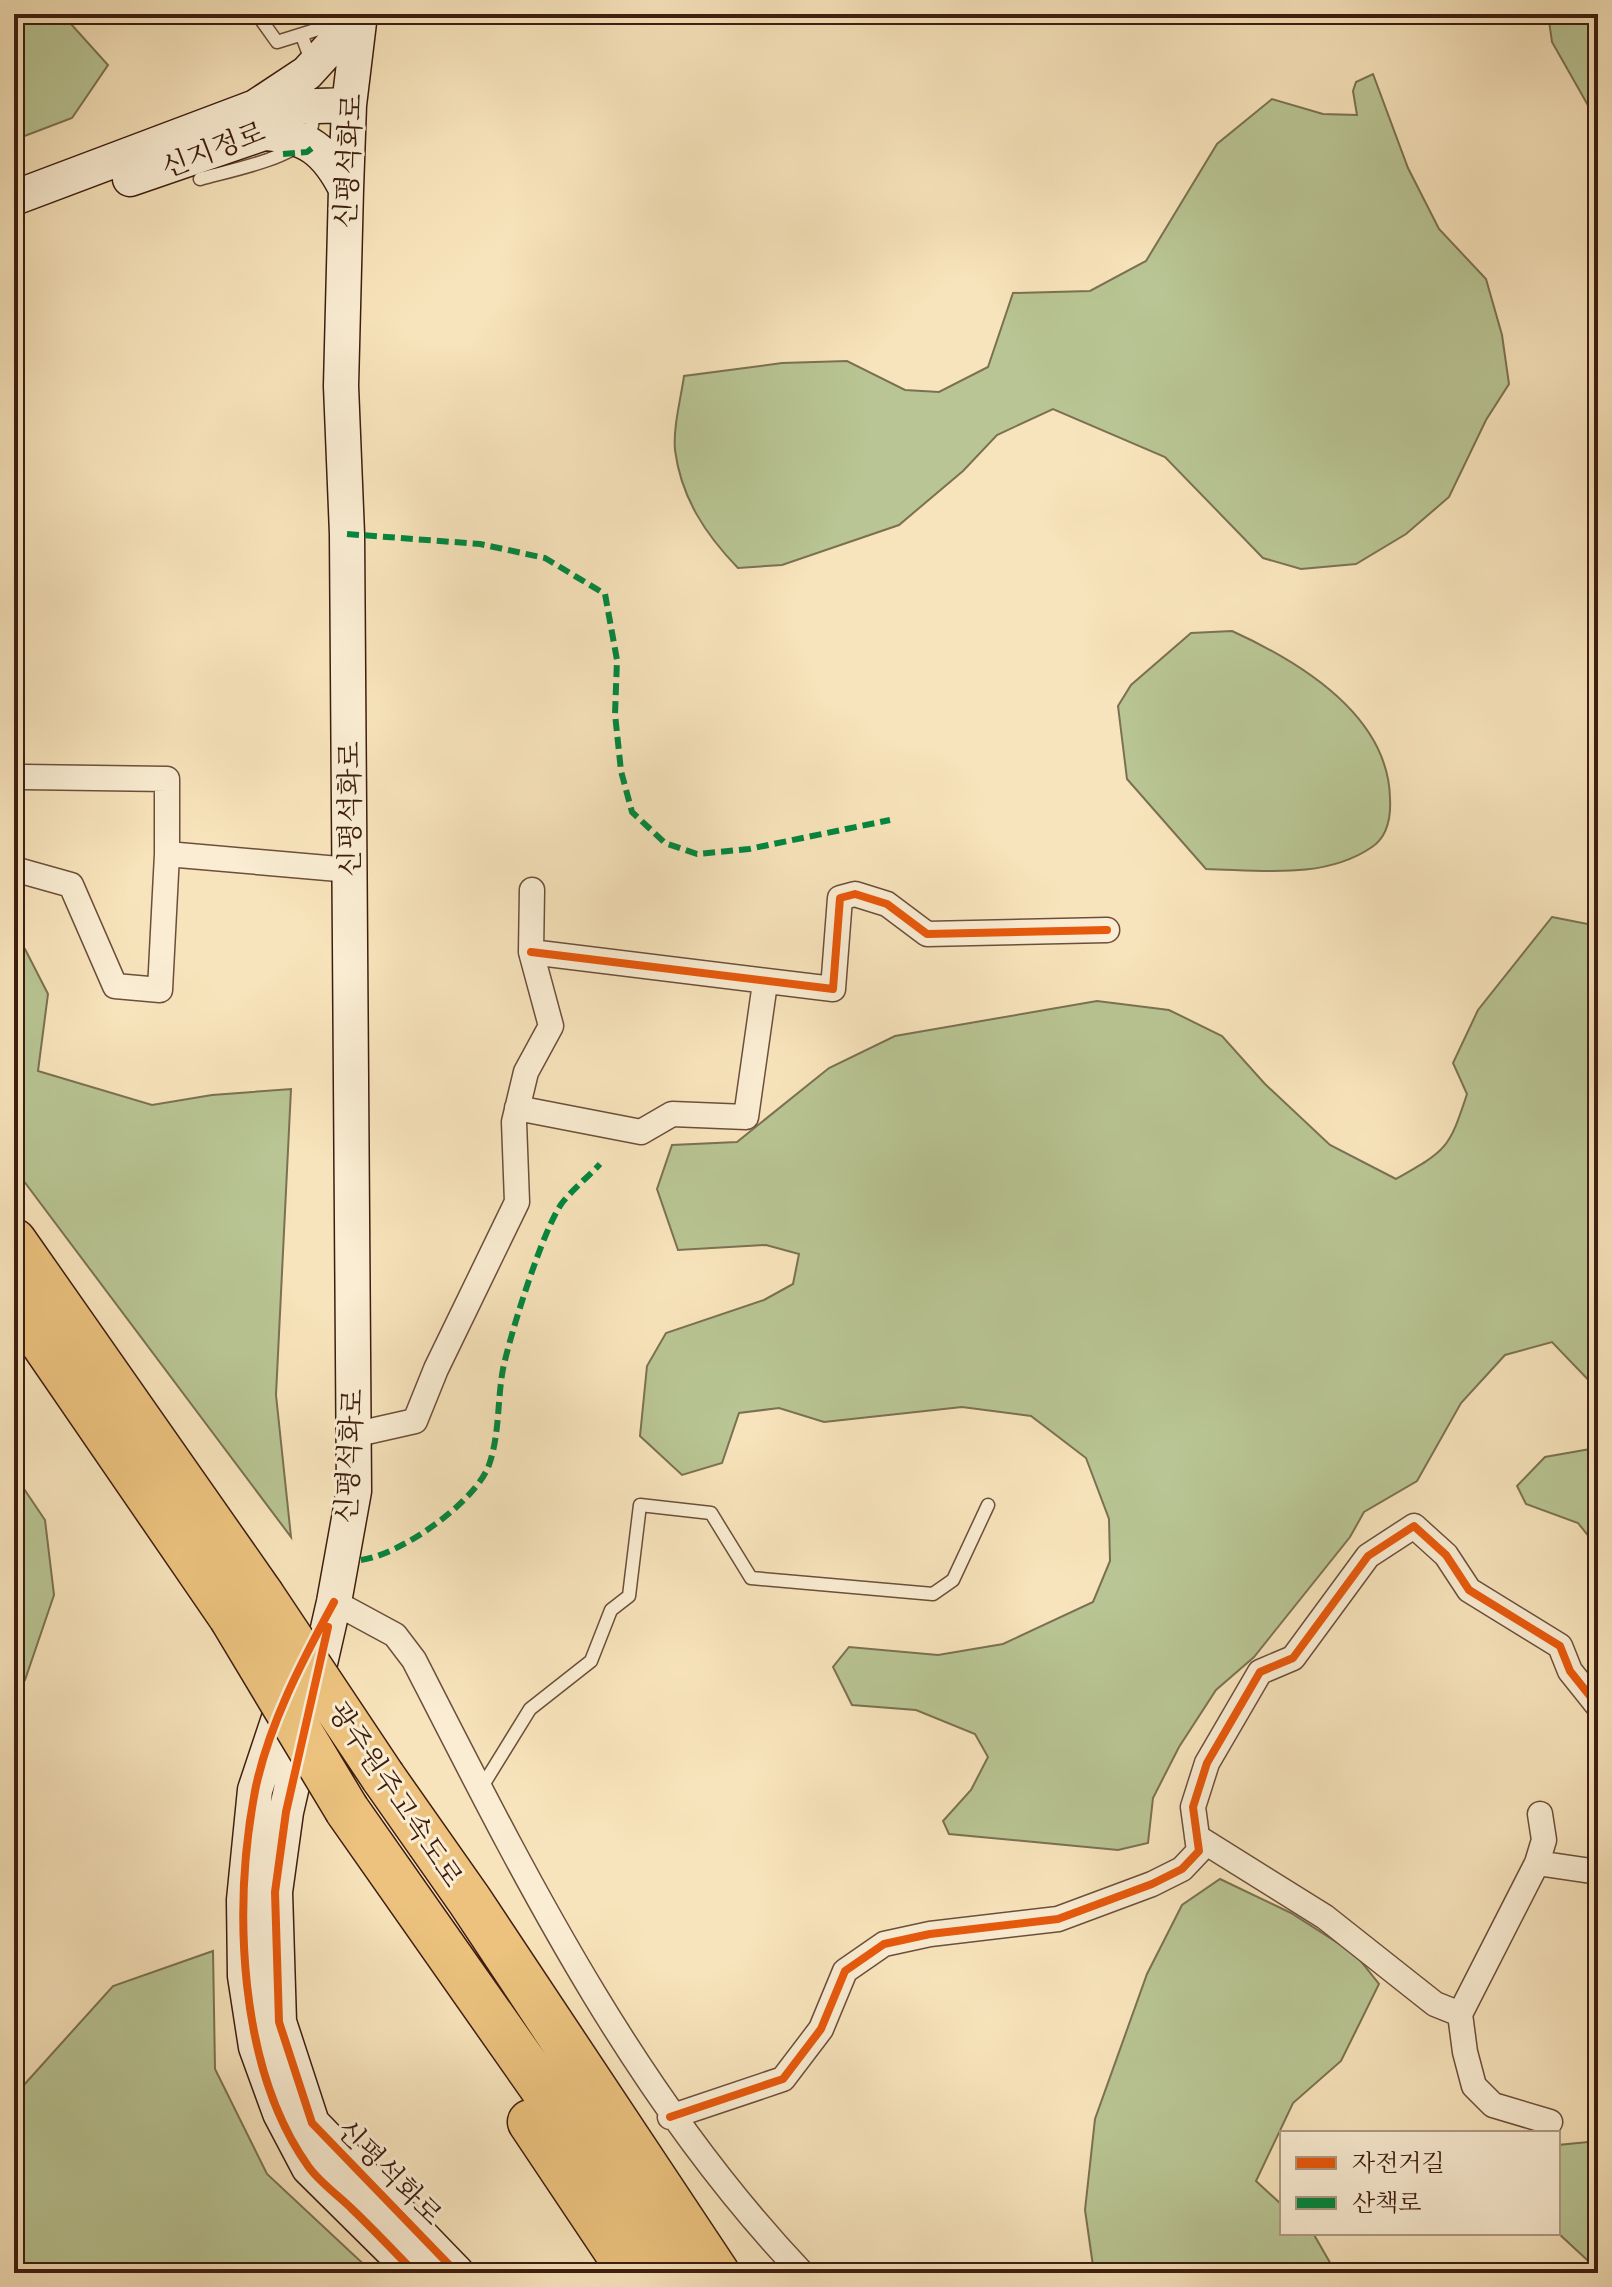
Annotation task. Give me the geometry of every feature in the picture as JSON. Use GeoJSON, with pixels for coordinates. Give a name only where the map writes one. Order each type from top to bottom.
{"type":"FeatureCollection","features":[{"type":"Feature","properties":{"kind":"highway","name":"광주원주고속도로"},"geometry":{"type":"LineString","coordinates":[[14,1241],[246,1605],[358,1827],[672,2273]]}},
{"type":"Feature","properties":{"kind":"highway","name":"광주원주고속도로"},"geometry":{"type":"LineString","coordinates":[[14,1301],[246,1605],[383,1777],[717,2273]]}},
{"type":"Feature","properties":{"kind":"highway"},"geometry":{"type":"LineString","coordinates":[[358,1827],[442,1991],[631,2273]]}},
{"type":"Feature","properties":{"kind":"main road"},"geometry":{"type":"LineString","coordinates":[[346,189],[333,164],[309,90],[349,15]]}},
{"type":"Feature","properties":{"kind":"main road","name":"신평석화로"},"geometry":{"type":"LineString","coordinates":[[349,15],[341,386],[347,534],[354,1491],[334,1602],[286,1812],[275,1892],[279,2022],[312,2123],[457,2273]]}},
{"type":"Feature","properties":{"kind":"main road","name":"신지정로"},"geometry":{"type":"LineString","coordinates":[[14,222],[259,121],[309,90],[349,105]]}},
{"type":"Feature","properties":{"kind":"main road","name":"신지정로"},"geometry":{"type":"LineString","coordinates":[[14,198],[259,121]]}},
{"type":"Feature","properties":{"kind":"main road","name":"신평석화로"},"geometry":{"type":"LineString","coordinates":[[334,1602],[291,1681],[255,1790],[244,1900],[245,1976],[256,2047],[280,2113],[309,2168],[415,2273]]}},
{"type":"Feature","properties":{"kind":"street"},"geometry":{"type":"LineString","coordinates":[[14,869],[71,885],[115,986],[160,990],[167,854],[167,779],[24,777]]}},
{"type":"Feature","properties":{"kind":"street"},"geometry":{"type":"LineString","coordinates":[[167,854],[350,870]]}},
{"type":"Feature","properties":{"kind":"street"},"geometry":{"type":"LineString","coordinates":[[353,1435],[415,1421],[436,1369],[517,1202],[514,1122],[526,1072],[551,1026],[531,952],[532,890]]}},
{"type":"Feature","properties":{"kind":"street"},"geometry":{"type":"LineString","coordinates":[[531,952],[833,989],[840,898],[855,894],[887,904],[927,934],[1107,930]]}},
{"type":"Feature","properties":{"kind":"street"},"geometry":{"type":"LineString","coordinates":[[517,1108],[641,1132],[672,1114],[746,1117],[765,983]]}},
{"type":"Feature","properties":{"kind":"street"},"geometry":{"type":"LineString","coordinates":[[670,2117],[783,2079],[821,2029],[845,1971],[884,1944],[930,1934],[1058,1919],[1152,1884],[1182,1869],[1199,1851],[1193,1807],[1207,1763],[1260,1672],[1293,1658],[1368,1556],[1414,1526],[1446,1555],[1469,1590],[1560,1646],[1570,1671],[1598,1706]]}},
{"type":"Feature","properties":{"kind":"street"},"geometry":{"type":"LineString","coordinates":[[334,1602],[395,1635],[414,1660],[533,1893],[670,2117],[752,2220],[802,2273]]}},
{"type":"Feature","properties":{"kind":"street"},"geometry":{"type":"LineString","coordinates":[[1540,1814],[1544,1840],[1537,1863],[1485,1971],[1460,2014],[1474,2086],[1493,2105],[1550,2122]]}},
{"type":"Feature","properties":{"kind":"street"},"geometry":{"type":"LineString","coordinates":[[1197,1837],[1325,1917],[1435,2004],[1460,2014]]}},
{"type":"Feature","properties":{"kind":"street"},"geometry":{"type":"LineString","coordinates":[[1537,1863],[1598,1872]]}},
{"type":"Feature","properties":{"kind":"lane"},"geometry":{"type":"LineString","coordinates":[[200,179],[283,154],[309,90],[257,14]]}},
{"type":"Feature","properties":{"kind":"lane"},"geometry":{"type":"LineString","coordinates":[[480,1790],[530,1709],[591,1661],[611,1610],[629,1596],[640,1505],[711,1513],[751,1578],[933,1594],[953,1580],[988,1505]]}},
{"type":"Feature","properties":{"kind":"green space"},"geometry":{"type":"Polygon","coordinates":[[[14,14],[62,14],[108,65],[72,118],[14,140],[14,14]]]}},
{"type":"Feature","properties":{"kind":"green space"},"geometry":{"type":"Polygon","coordinates":[[[1548,14],[1598,14],[1598,123],[1552,42],[1548,14]]]}},
{"type":"Feature","properties":{"kind":"green space"},"geometry":{"type":"Polygon","coordinates":[[[1373,74],[1408,168],[1439,229],[1486,279],[1502,335],[1509,384],[1486,420],[1449,497],[1406,534],[1356,564],[1301,569],[1263,558],[1165,457],[1053,409],[997,435],[963,471],[899,525],[782,565],[738,568],[705,528],[689,499],[675,450],[684,376],[782,363],[847,361],[905,390],[939,392],[988,367],[1013,293],[1090,291],[1146,261],[1217,144],[1272,99],[1323,114],[1357,115],[1353,91],[1356,82],[1373,74]]]}},
{"type":"Feature","properties":{"kind":"green space"},"geometry":{"type":"Polygon","coordinates":[[[1232,631],[1285,658],[1336,695],[1374,741],[1385,768],[1390,805],[1385,831],[1372,847],[1353,857],[1313,869],[1206,869],[1127,779],[1118,706],[1131,685],[1191,633],[1232,631]]]}},
{"type":"Feature","properties":{"kind":"green space"},"geometry":{"type":"Polygon","coordinates":[[[1552,917],[1598,926],[1598,1390],[1552,1342],[1505,1355],[1461,1403],[1417,1481],[1364,1512],[1350,1537],[1254,1657],[1216,1690],[1179,1747],[1153,1798],[1148,1843],[1118,1850],[949,1834],[943,1821],[971,1790],[988,1757],[975,1734],[916,1710],[852,1705],[833,1667],[849,1647],[938,1655],[1003,1644],[1093,1602],[1110,1561],[1109,1519],[1086,1458],[1031,1416],[962,1407],[824,1422],[779,1408],[739,1413],[722,1463],[682,1475],[640,1436],[647,1366],[666,1333],[764,1300],[793,1284],[799,1254],[766,1245],[678,1250],[657,1189],[672,1145],[737,1142],[829,1068],[895,1036],[1097,1001],[1169,1010],[1222,1036],[1265,1084],[1330,1145],[1396,1179],[1436,1154],[1450,1137],[1467,1094],[1453,1063],[1478,1010],[1552,917]]]}},
{"type":"Feature","properties":{"kind":"green space"},"geometry":{"type":"Polygon","coordinates":[[[14,944],[25,949],[48,994],[38,1071],[152,1105],[212,1095],[291,1089],[276,1395],[291,1537],[14,1168],[14,944]]]}},
{"type":"Feature","properties":{"kind":"green space"},"geometry":{"type":"Polygon","coordinates":[[[1598,1450],[1598,1548],[1578,1523],[1526,1504],[1517,1486],[1545,1457],[1598,1450]]]}},
{"type":"Feature","properties":{"kind":"green space"},"geometry":{"type":"Polygon","coordinates":[[[14,1474],[45,1520],[54,1595],[25,1680],[14,1693],[14,1474]]]}},
{"type":"Feature","properties":{"kind":"green space"},"geometry":{"type":"Polygon","coordinates":[[[1220,1879],[1291,1913],[1355,1954],[1379,1984],[1341,2061],[1293,2103],[1256,2181],[1280,2203],[1280,2235],[1314,2235],[1336,2273],[1094,2273],[1085,2210],[1095,2119],[1147,1974],[1182,1905],[1220,1879]]]}},
{"type":"Feature","properties":{"kind":"green space"},"geometry":{"type":"Polygon","coordinates":[[[213,1951],[215,2069],[267,2174],[373,2273],[14,2273],[14,2096],[113,1986],[213,1951]]]}},
{"type":"Feature","properties":{"kind":"green space"},"geometry":{"type":"Polygon","coordinates":[[[1598,2141],[1598,2270],[1560,2235],[1560,2145],[1598,2141]]]}},
{"type":"Feature","properties":{"kind":"marked path"},"geometry":{"type":"LineString","coordinates":[[283,154],[307,152],[316,145]]}},
{"type":"Feature","properties":{"kind":"marked path"},"geometry":{"type":"LineString","coordinates":[[347,534],[480,544],[545,558],[605,594],[617,660],[615,714],[621,771],[632,812],[665,843],[697,854],[749,849],[890,820]]}},
{"type":"Feature","properties":{"kind":"marked path"},"geometry":{"type":"LineString","coordinates":[[361,1560],[415,1538],[453,1510],[481,1480],[489,1465],[495,1441],[507,1353],[537,1258],[562,1203],[600,1164]]}},
{"type":"Feature","properties":{"kind":"cycle path"},"geometry":{"type":"LineString","coordinates":[[531,952],[833,989],[840,898],[855,894],[887,904],[927,934],[1107,930]]}},
{"type":"Feature","properties":{"kind":"cycle path"},"geometry":{"type":"LineString","coordinates":[[670,2117],[783,2079],[821,2029],[845,1971],[884,1944],[930,1934],[1058,1919],[1152,1884],[1182,1869],[1199,1851],[1193,1807],[1207,1763],[1260,1672],[1293,1658],[1368,1556],[1414,1526],[1446,1555],[1469,1590],[1560,1646],[1570,1671],[1598,1706]]}},
{"type":"Feature","properties":{"kind":"cycle path"},"geometry":{"type":"LineString","coordinates":[[334,1602],[277,1718],[255,1791],[244,1885],[247,1985],[267,2082],[285,2126],[308,2166],[415,2273]]}},
{"type":"Feature","properties":{"kind":"cycle path"},"geometry":{"type":"LineString","coordinates":[[328,1627],[286,1812],[275,1892],[279,2022],[312,2123],[457,2273]]}}]}
